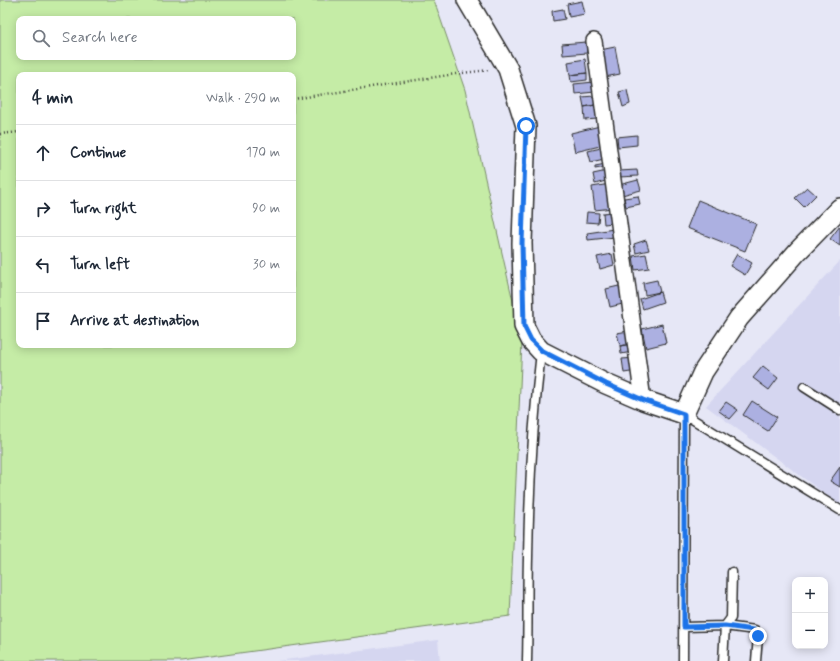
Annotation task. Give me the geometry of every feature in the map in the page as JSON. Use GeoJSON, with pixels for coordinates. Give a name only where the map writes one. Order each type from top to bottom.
{"type":"FeatureCollection","features":[{"type":"Feature","properties":{"kind":"street"},"geometry":{"type":"LineString","coordinates":[[467,0],[508,69],[526,126],[522,243],[524,326],[531,340],[542,351],[606,384],[643,400],[684,414],[703,372],[739,318],[840,208]]}},
{"type":"Feature","properties":{"kind":"street"},"geometry":{"type":"LineString","coordinates":[[594,41],[643,400]]}},
{"type":"Feature","properties":{"kind":"lane"},"geometry":{"type":"LineString","coordinates":[[527,661],[530,477],[536,397],[542,351]]}},
{"type":"Feature","properties":{"kind":"lane"},"geometry":{"type":"LineString","coordinates":[[804,387],[840,410]]}},
{"type":"Feature","properties":{"kind":"lane"},"geometry":{"type":"LineString","coordinates":[[684,414],[840,510]]}},
{"type":"Feature","properties":{"kind":"lane"},"geometry":{"type":"LineString","coordinates":[[683,661],[684,414]]}},
{"type":"Feature","properties":{"kind":"lane"},"geometry":{"type":"LineString","coordinates":[[723,661],[725,626],[731,618],[732,572]]}},
{"type":"Feature","properties":{"kind":"lane"},"geometry":{"type":"LineString","coordinates":[[684,627],[725,626],[754,630],[758,636],[756,661]]}},
{"type":"Feature","properties":{"kind":"path"},"geometry":{"type":"LineString","coordinates":[[296,99],[462,72],[508,69]]}},
{"type":"Feature","properties":{"kind":"path"},"geometry":{"type":"LineString","coordinates":[[0,134],[16,132]]}},
{"type":"Feature","properties":{"kind":"shaded area"},"geometry":{"type":"Polygon","coordinates":[[[840,261],[840,505],[706,406],[840,261]]]}},
{"type":"Feature","properties":{"kind":"shaded area"},"geometry":{"type":"Polygon","coordinates":[[[438,640],[440,661],[277,661],[438,640]]]}},
{"type":"Feature","properties":{"kind":"green space"},"geometry":{"type":"Polygon","coordinates":[[[0,0],[434,0],[465,90],[522,341],[510,616],[181,661],[0,661],[0,0]]]}},
{"type":"Feature","properties":{"kind":"building"},"geometry":{"type":"Polygon","coordinates":[[[582,1],[585,14],[569,17],[567,4],[582,1]]]}},
{"type":"Feature","properties":{"kind":"building"},"geometry":{"type":"Polygon","coordinates":[[[563,9],[565,19],[553,21],[552,11],[563,9]]]}},
{"type":"Feature","properties":{"kind":"building"},"geometry":{"type":"Polygon","coordinates":[[[586,42],[587,53],[563,55],[562,44],[586,42]]]}},
{"type":"Feature","properties":{"kind":"building"},"geometry":{"type":"Polygon","coordinates":[[[615,47],[620,74],[605,77],[600,50],[615,47]]]}},
{"type":"Feature","properties":{"kind":"building"},"geometry":{"type":"Polygon","coordinates":[[[585,59],[587,73],[570,75],[568,62],[585,59]]]}},
{"type":"Feature","properties":{"kind":"building"},"geometry":{"type":"Polygon","coordinates":[[[587,73],[587,80],[571,82],[570,75],[587,73]]]}},
{"type":"Feature","properties":{"kind":"building"},"geometry":{"type":"Polygon","coordinates":[[[594,82],[595,92],[575,94],[574,84],[594,82]]]}},
{"type":"Feature","properties":{"kind":"building"},"geometry":{"type":"Polygon","coordinates":[[[627,90],[630,104],[623,107],[619,92],[627,90]]]}},
{"type":"Feature","properties":{"kind":"building"},"geometry":{"type":"Polygon","coordinates":[[[594,96],[595,105],[584,107],[582,97],[594,96]]]}},
{"type":"Feature","properties":{"kind":"building"},"geometry":{"type":"Polygon","coordinates":[[[595,105],[597,119],[585,120],[584,107],[595,105]]]}},
{"type":"Feature","properties":{"kind":"building"},"geometry":{"type":"Polygon","coordinates":[[[600,126],[604,145],[575,152],[571,133],[600,126]]]}},
{"type":"Feature","properties":{"kind":"building"},"geometry":{"type":"Polygon","coordinates":[[[637,135],[637,145],[618,147],[617,137],[637,135]]]}},
{"type":"Feature","properties":{"kind":"building"},"geometry":{"type":"Polygon","coordinates":[[[601,148],[604,159],[591,162],[588,151],[601,148]]]}},
{"type":"Feature","properties":{"kind":"building"},"geometry":{"type":"Polygon","coordinates":[[[606,164],[606,167],[595,169],[595,166],[606,164]]]}},
{"type":"Feature","properties":{"kind":"building"},"geometry":{"type":"Polygon","coordinates":[[[637,170],[638,176],[619,177],[619,171],[637,170]]]}},
{"type":"Feature","properties":{"kind":"building"},"geometry":{"type":"Polygon","coordinates":[[[607,171],[609,180],[595,184],[593,174],[607,171]]]}},
{"type":"Feature","properties":{"kind":"building"},"geometry":{"type":"Polygon","coordinates":[[[638,180],[641,190],[622,195],[619,185],[638,180]]]}},
{"type":"Feature","properties":{"kind":"building"},"geometry":{"type":"Polygon","coordinates":[[[610,184],[613,208],[595,210],[592,187],[610,184]]]}},
{"type":"Feature","properties":{"kind":"building"},"geometry":{"type":"Polygon","coordinates":[[[807,187],[816,195],[804,207],[795,198],[807,187]]]}},
{"type":"Feature","properties":{"kind":"building"},"geometry":{"type":"Polygon","coordinates":[[[638,196],[640,204],[626,207],[624,198],[638,196]]]}},
{"type":"Feature","properties":{"kind":"building"},"geometry":{"type":"Polygon","coordinates":[[[698,200],[756,224],[745,251],[687,228],[698,200]]]}},
{"type":"Feature","properties":{"kind":"building"},"geometry":{"type":"Polygon","coordinates":[[[587,212],[599,213],[598,223],[586,222],[587,212]]]}},
{"type":"Feature","properties":{"kind":"building"},"geometry":{"type":"Polygon","coordinates":[[[612,212],[613,223],[604,224],[603,213],[612,212]]]}},
{"type":"Feature","properties":{"kind":"building"},"geometry":{"type":"Polygon","coordinates":[[[840,226],[840,246],[830,239],[840,226]]]}},
{"type":"Feature","properties":{"kind":"building"},"geometry":{"type":"Polygon","coordinates":[[[614,229],[615,237],[588,240],[587,233],[614,229]]]}},
{"type":"Feature","properties":{"kind":"building"},"geometry":{"type":"Polygon","coordinates":[[[646,240],[649,250],[636,253],[634,244],[646,240]]]}},
{"type":"Feature","properties":{"kind":"building"},"geometry":{"type":"Polygon","coordinates":[[[612,254],[614,265],[600,269],[597,257],[612,254]]]}},
{"type":"Feature","properties":{"kind":"building"},"geometry":{"type":"Polygon","coordinates":[[[646,254],[649,268],[635,270],[633,256],[646,254]]]}},
{"type":"Feature","properties":{"kind":"building"},"geometry":{"type":"Polygon","coordinates":[[[737,254],[752,263],[745,275],[730,266],[737,254]]]}},
{"type":"Feature","properties":{"kind":"building"},"geometry":{"type":"Polygon","coordinates":[[[657,280],[660,292],[645,295],[643,283],[657,280]]]}},
{"type":"Feature","properties":{"kind":"building"},"geometry":{"type":"Polygon","coordinates":[[[623,285],[627,303],[610,307],[606,289],[623,285]]]}},
{"type":"Feature","properties":{"kind":"building"},"geometry":{"type":"Polygon","coordinates":[[[660,292],[663,302],[643,309],[640,299],[660,292]]]}},
{"type":"Feature","properties":{"kind":"building"},"geometry":{"type":"Polygon","coordinates":[[[662,324],[666,343],[646,348],[642,329],[662,324]]]}},
{"type":"Feature","properties":{"kind":"building"},"geometry":{"type":"Polygon","coordinates":[[[628,331],[631,344],[620,346],[617,333],[628,331]]]}},
{"type":"Feature","properties":{"kind":"building"},"geometry":{"type":"Polygon","coordinates":[[[631,344],[632,352],[621,354],[620,346],[631,344]]]}},
{"type":"Feature","properties":{"kind":"building"},"geometry":{"type":"Polygon","coordinates":[[[636,358],[637,371],[624,373],[622,359],[636,358]]]}},
{"type":"Feature","properties":{"kind":"building"},"geometry":{"type":"Polygon","coordinates":[[[763,366],[778,378],[769,390],[753,378],[763,366]]]}},
{"type":"Feature","properties":{"kind":"building"},"geometry":{"type":"Polygon","coordinates":[[[752,401],[777,417],[768,431],[743,415],[752,401]]]}},
{"type":"Feature","properties":{"kind":"building"},"geometry":{"type":"Polygon","coordinates":[[[726,402],[738,410],[730,419],[719,411],[726,402]]]}},
{"type":"Feature","properties":{"kind":"building"},"geometry":{"type":"Polygon","coordinates":[[[840,467],[840,487],[830,481],[840,467]]]}},
{"type":"Feature","properties":{"kind":"route"},"geometry":{"type":"LineString","coordinates":[[526,126],[522,243],[524,326],[531,340],[542,351],[606,384],[643,400],[684,414],[684,627],[725,626],[754,630],[758,636]]}}]}
